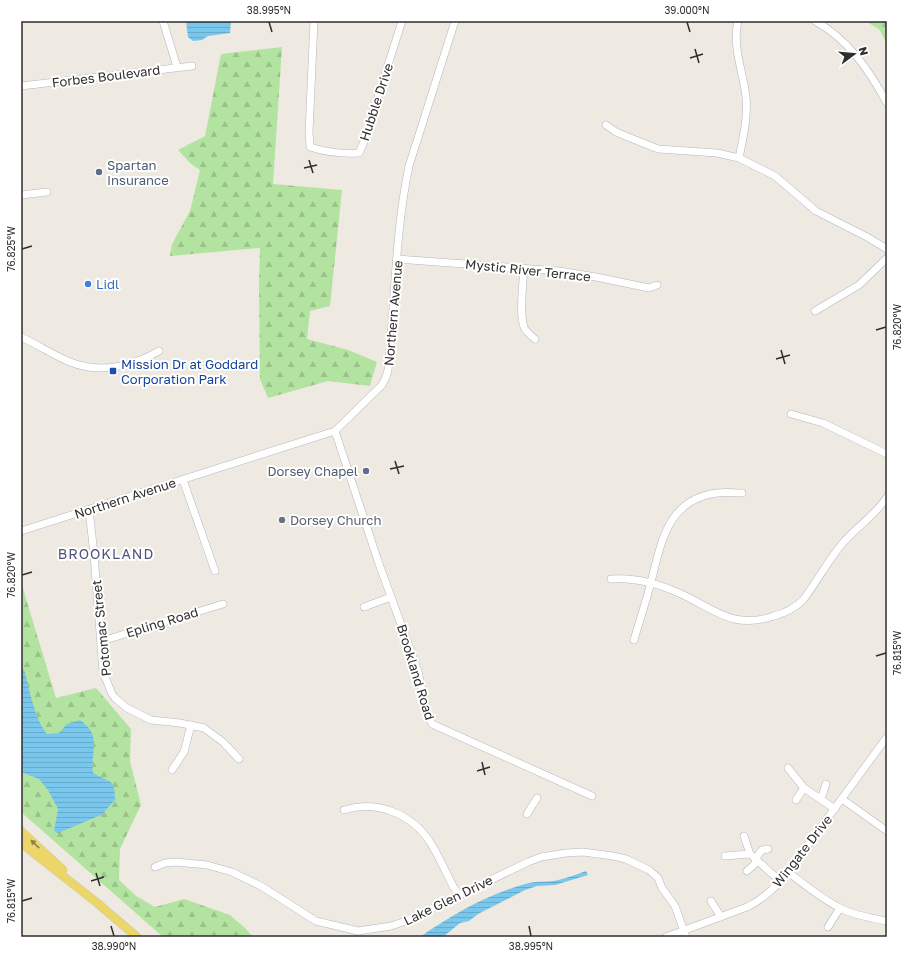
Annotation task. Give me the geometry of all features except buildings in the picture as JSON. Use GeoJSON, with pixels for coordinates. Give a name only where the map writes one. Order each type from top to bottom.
{"type":"FeatureCollection","features":[{"type":"Feature","properties":{"kind":"main road"},"geometry":{"type":"LineString","coordinates":[[21,830],[96,902]]}},
{"type":"Feature","properties":{"kind":"main road"},"geometry":{"type":"LineString","coordinates":[[21,843],[96,902],[137,937]]}},
{"type":"Feature","properties":{"kind":"street"},"geometry":{"type":"LineString","coordinates":[[163,21],[177,67]]}},
{"type":"Feature","properties":{"kind":"street","name":"Hubble Drive"},"geometry":{"type":"LineString","coordinates":[[314,21],[309,132],[310,146],[318,149],[350,154],[359,153],[361,149],[402,21]]}},
{"type":"Feature","properties":{"kind":"street","name":"Northern Avenue"},"geometry":{"type":"LineString","coordinates":[[21,531],[335,431],[382,385],[386,377],[389,364],[400,224],[409,166],[455,21]]}},
{"type":"Feature","properties":{"kind":"street"},"geometry":{"type":"LineString","coordinates":[[738,21],[736,31],[737,49],[746,102],[745,130],[739,158]]}},
{"type":"Feature","properties":{"kind":"street"},"geometry":{"type":"LineString","coordinates":[[815,21],[833,32],[845,42],[876,82],[887,103]]}},
{"type":"Feature","properties":{"kind":"street","name":"Forbes Boulevard"},"geometry":{"type":"LineString","coordinates":[[21,86],[192,66]]}},
{"type":"Feature","properties":{"kind":"street"},"geometry":{"type":"LineString","coordinates":[[606,125],[628,138],[658,149],[717,153],[739,158],[775,176],[816,211],[867,236],[887,249]]}},
{"type":"Feature","properties":{"kind":"street"},"geometry":{"type":"LineString","coordinates":[[21,195],[47,192]]}},
{"type":"Feature","properties":{"kind":"street"},"geometry":{"type":"LineString","coordinates":[[815,311],[855,287],[887,258]]}},
{"type":"Feature","properties":{"kind":"street","name":"Mystic River Terrace"},"geometry":{"type":"LineString","coordinates":[[397,259],[559,271],[649,288],[657,285]]}},
{"type":"Feature","properties":{"kind":"street"},"geometry":{"type":"LineString","coordinates":[[524,268],[522,318],[524,327],[535,339]]}},
{"type":"Feature","properties":{"kind":"street"},"geometry":{"type":"LineString","coordinates":[[21,337],[72,363],[89,368],[123,366],[143,359],[159,351]]}},
{"type":"Feature","properties":{"kind":"street"},"geometry":{"type":"LineString","coordinates":[[791,414],[823,423],[887,454]]}},
{"type":"Feature","properties":{"kind":"street","name":"Brookland Road"},"geometry":{"type":"LineString","coordinates":[[335,431],[391,597],[405,631],[418,671],[428,716],[432,724],[592,796]]}},
{"type":"Feature","properties":{"kind":"street"},"geometry":{"type":"LineString","coordinates":[[183,480],[215,571]]}},
{"type":"Feature","properties":{"kind":"street"},"geometry":{"type":"LineString","coordinates":[[634,640],[651,582],[660,544],[668,526],[680,511],[688,504],[707,495],[717,493],[742,493]]}},
{"type":"Feature","properties":{"kind":"street"},"geometry":{"type":"LineString","coordinates":[[611,580],[634,579],[651,582],[680,593],[718,613],[740,620],[755,621],[784,613],[803,600],[842,544],[857,528],[881,507],[887,497]]}},
{"type":"Feature","properties":{"kind":"street","name":"Potomac Street"},"geometry":{"type":"LineString","coordinates":[[89,510],[102,641],[103,672],[115,698],[127,708],[151,720],[180,723],[204,728],[223,742],[238,759]]}},
{"type":"Feature","properties":{"kind":"street"},"geometry":{"type":"LineString","coordinates":[[364,607],[391,597]]}},
{"type":"Feature","properties":{"kind":"street","name":"Epling Road"},"geometry":{"type":"LineString","coordinates":[[102,641],[223,604]]}},
{"type":"Feature","properties":{"kind":"street"},"geometry":{"type":"LineString","coordinates":[[172,770],[184,752],[191,726]]}},
{"type":"Feature","properties":{"kind":"street","name":"Wingate Drive"},"geometry":{"type":"LineString","coordinates":[[666,937],[685,934],[754,903],[780,881],[835,809],[887,737]]}},
{"type":"Feature","properties":{"kind":"street"},"geometry":{"type":"LineString","coordinates":[[788,768],[804,788],[835,809]]}},
{"type":"Feature","properties":{"kind":"street"},"geometry":{"type":"LineString","coordinates":[[821,800],[826,784]]}},
{"type":"Feature","properties":{"kind":"street"},"geometry":{"type":"LineString","coordinates":[[796,800],[804,788]]}},
{"type":"Feature","properties":{"kind":"street"},"geometry":{"type":"LineString","coordinates":[[527,814],[537,798]]}},
{"type":"Feature","properties":{"kind":"street"},"geometry":{"type":"LineString","coordinates":[[842,799],[887,831]]}},
{"type":"Feature","properties":{"kind":"street"},"geometry":{"type":"LineString","coordinates":[[344,810],[361,806],[377,806],[395,812],[408,819],[429,840],[454,888],[459,894]]}},
{"type":"Feature","properties":{"kind":"street"},"geometry":{"type":"LineString","coordinates":[[744,836],[754,858],[780,881]]}},
{"type":"Feature","properties":{"kind":"street"},"geometry":{"type":"LineString","coordinates":[[747,872],[754,858],[762,850],[768,849]]}},
{"type":"Feature","properties":{"kind":"street","name":"Lake Glen Drive"},"geometry":{"type":"LineString","coordinates":[[155,867],[165,863],[176,862],[207,865],[232,872],[261,886],[316,921],[358,931],[391,926],[420,914],[459,894],[541,857],[571,852],[598,853],[626,859],[649,870],[658,878],[662,888],[675,906],[685,934]]}},
{"type":"Feature","properties":{"kind":"street"},"geometry":{"type":"LineString","coordinates":[[725,856],[754,858]]}},
{"type":"Feature","properties":{"kind":"street"},"geometry":{"type":"LineString","coordinates":[[788,872],[823,898],[840,908],[862,916],[887,921]]}},
{"type":"Feature","properties":{"kind":"street"},"geometry":{"type":"LineString","coordinates":[[711,901],[721,917]]}},
{"type":"Feature","properties":{"kind":"street"},"geometry":{"type":"LineString","coordinates":[[828,927],[840,908]]}},
{"type":"Feature","properties":{"kind":"green space"},"geometry":{"type":"Polygon","coordinates":[[[865,21],[887,21],[887,44],[879,29],[865,21]]]}},
{"type":"Feature","properties":{"kind":"green space"},"geometry":{"type":"Polygon","coordinates":[[[282,47],[273,184],[342,190],[330,306],[310,311],[307,339],[348,350],[377,362],[370,386],[328,381],[268,398],[260,379],[260,248],[170,256],[172,244],[190,211],[200,170],[190,163],[178,150],[205,136],[221,54],[282,47]]]}},
{"type":"Feature","properties":{"kind":"green space"},"geometry":{"type":"Polygon","coordinates":[[[21,582],[56,698],[96,688],[131,729],[130,761],[141,805],[120,849],[119,880],[136,896],[155,907],[184,899],[230,915],[253,937],[163,937],[21,812],[21,582]]]}},
{"type":"Feature","properties":{"kind":"water"},"geometry":{"type":"Polygon","coordinates":[[[186,21],[231,21],[230,33],[208,36],[202,40],[193,41],[188,37],[186,21]]]}},
{"type":"Feature","properties":{"kind":"water"},"geometry":{"type":"Polygon","coordinates":[[[21,667],[24,670],[39,720],[47,734],[59,733],[67,724],[80,720],[87,726],[93,738],[93,773],[113,784],[114,788],[115,800],[101,815],[58,833],[54,831],[58,809],[48,790],[39,779],[21,772],[21,667]]]}},
{"type":"Feature","properties":{"kind":"water"},"geometry":{"type":"Polygon","coordinates":[[[586,871],[588,875],[555,885],[537,886],[525,890],[478,914],[469,921],[460,923],[443,937],[420,937],[459,912],[500,892],[529,883],[570,877],[586,871]]]}},
{"type":"Feature","properties":{"kind":"place","name":"Spartan Insurance"},"geometry":{"type":"Point","coordinates":[99,172]}},
{"type":"Feature","properties":{"kind":"place","name":"Lidl"},"geometry":{"type":"Point","coordinates":[88,284]}},
{"type":"Feature","properties":{"kind":"place","name":"Mission Dr at Goddard Corporation Park"},"geometry":{"type":"Point","coordinates":[113,371]}},
{"type":"Feature","properties":{"kind":"place","name":"Dorsey Chapel"},"geometry":{"type":"Point","coordinates":[366,471]}},
{"type":"Feature","properties":{"kind":"place","name":"Dorsey Church"},"geometry":{"type":"Point","coordinates":[282,520]}},
{"type":"Feature","properties":{"kind":"district","name":"BROOKLAND"},"geometry":{"type":"Point","coordinates":[106,553]}}]}
